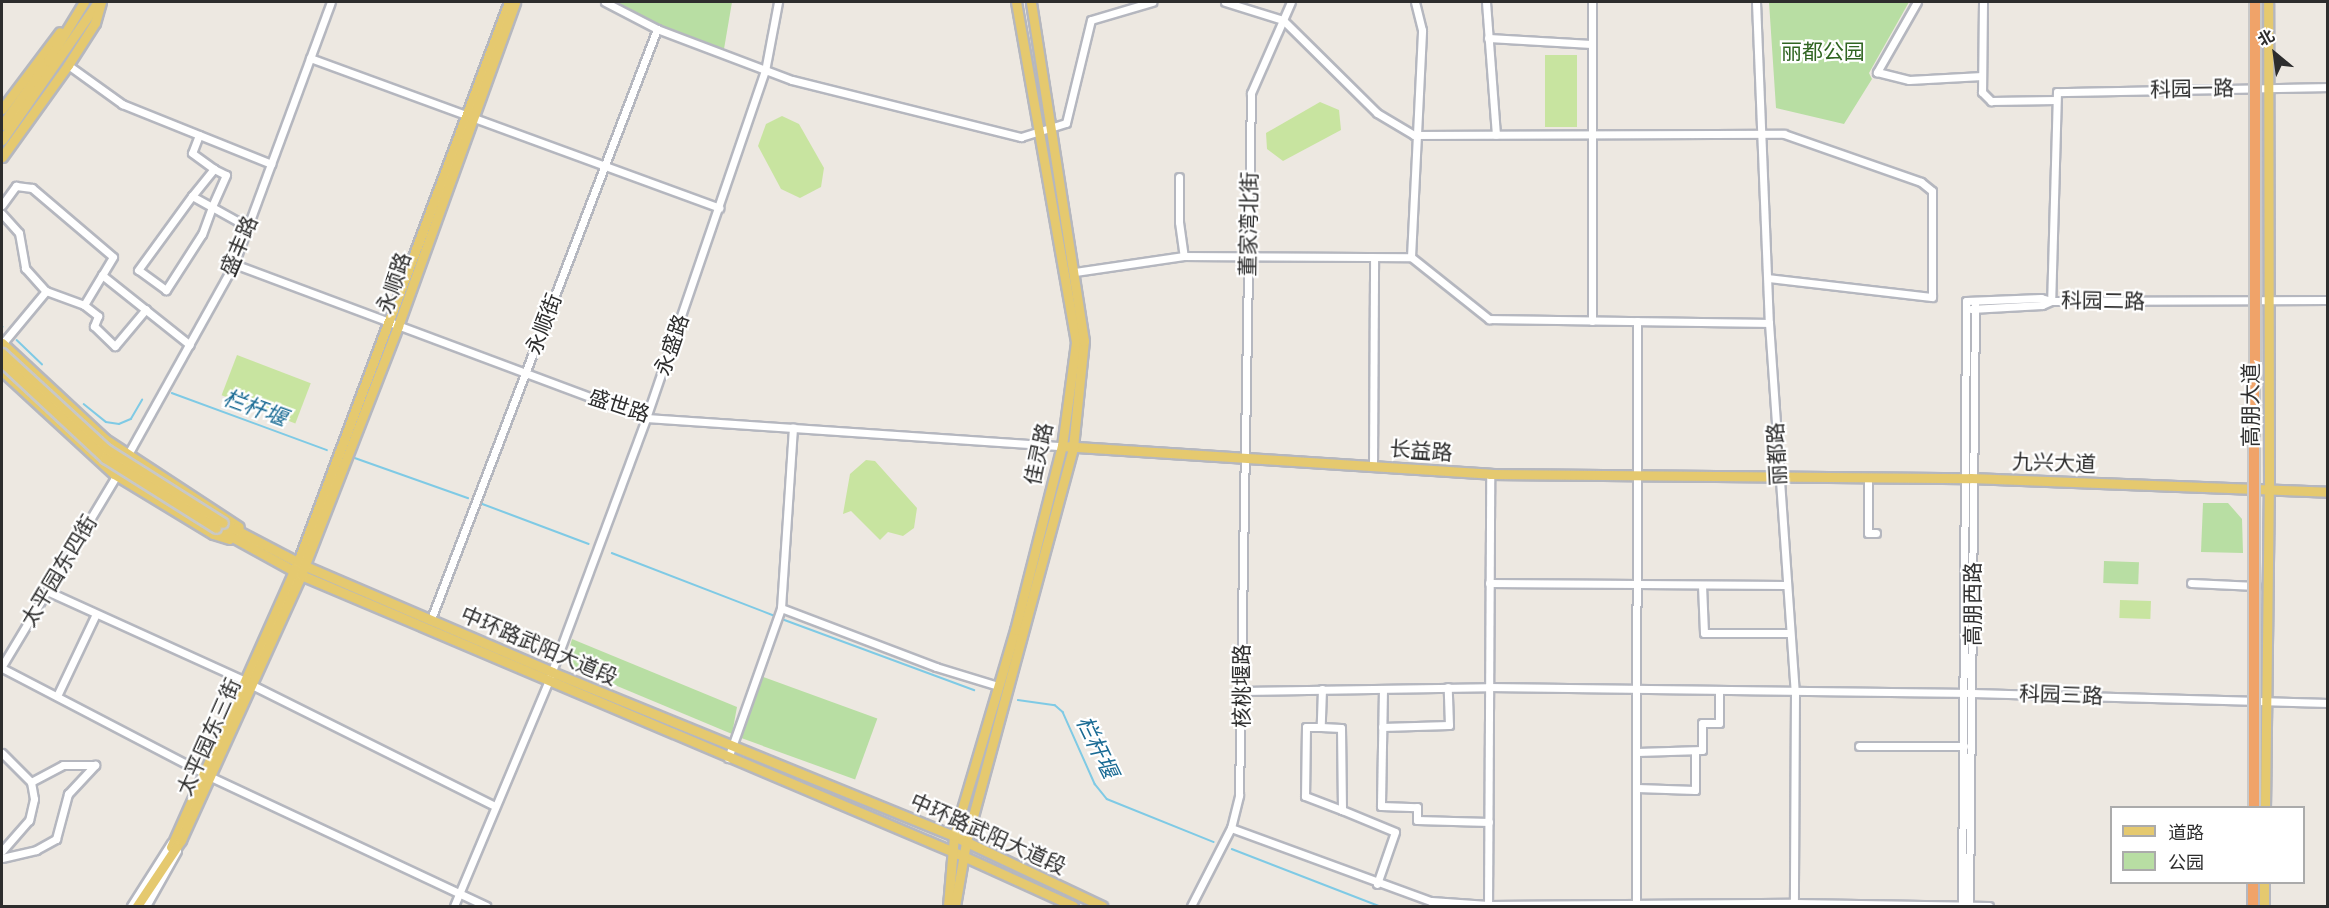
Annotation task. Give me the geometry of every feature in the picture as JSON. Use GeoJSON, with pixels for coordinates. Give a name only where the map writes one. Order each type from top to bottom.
{"type":"FeatureCollection","features":[{"type":"Feature","properties":{"kind":"highway"},"geometry":{"type":"LineString","coordinates":[[2255,806],[2254,464],[2257,2]]}},
{"type":"Feature","properties":{"kind":"highway"},"geometry":{"type":"LineString","coordinates":[[2254,464],[2250,496],[2251,630],[2262,702]]}},
{"type":"Feature","properties":{"kind":"highway"},"geometry":{"type":"LineString","coordinates":[[2254,906],[2255,884]]}},
{"type":"Feature","properties":{"kind":"main road"},"geometry":{"type":"LineString","coordinates":[[2,157],[65,62],[100,2]]}},
{"type":"Feature","properties":{"kind":"main road"},"geometry":{"type":"LineString","coordinates":[[470,117],[509,2]]}},
{"type":"Feature","properties":{"kind":"main road","name":"永顺路"},"geometry":{"type":"LineString","coordinates":[[300,569],[515,2]]}},
{"type":"Feature","properties":{"kind":"main road","name":"佳灵路"},"geometry":{"type":"LineString","coordinates":[[948,906],[954,836],[998,686],[1062,446],[1076,342],[1016,2]]}},
{"type":"Feature","properties":{"kind":"main road","name":"佳灵路"},"geometry":{"type":"LineString","coordinates":[[955,906],[966,842],[1073,447],[1084,341],[1031,2]]}},
{"type":"Feature","properties":{"kind":"main road","name":"高朋大道"},"geometry":{"type":"LineString","coordinates":[[2257,2],[2264,88]]}},
{"type":"Feature","properties":{"kind":"main road","name":"高朋大道"},"geometry":{"type":"LineString","coordinates":[[2255,806],[2262,702],[2264,88],[2268,2]]}},
{"type":"Feature","properties":{"kind":"main road"},"geometry":{"type":"LineString","coordinates":[[2,125],[48,61],[83,3]]}},
{"type":"Feature","properties":{"kind":"main road"},"geometry":{"type":"LineString","coordinates":[[2,109],[83,3]]}},
{"type":"Feature","properties":{"kind":"main road"},"geometry":{"type":"LineString","coordinates":[[2,140],[65,62]]}},
{"type":"Feature","properties":{"kind":"main road"},"geometry":{"type":"LineString","coordinates":[[2,344],[128,456],[226,516],[252,543]]}},
{"type":"Feature","properties":{"kind":"main road","name":"中环路武阳大道段"},"geometry":{"type":"LineString","coordinates":[[2,353],[106,449],[220,525]]}},
{"type":"Feature","properties":{"kind":"main road","name":"中环路武阳大道段"},"geometry":{"type":"LineString","coordinates":[[2,362],[105,458],[300,569],[548,682],[963,856],[1073,906]]}},
{"type":"Feature","properties":{"kind":"main road"},"geometry":{"type":"LineString","coordinates":[[3,375],[116,475],[213,534],[252,543]]}},
{"type":"Feature","properties":{"kind":"main road","name":"长益路"},"geometry":{"type":"LineString","coordinates":[[1062,446],[1244,456],[1490,474],[1778,477]]}},
{"type":"Feature","properties":{"kind":"main road","name":"九兴大道"},"geometry":{"type":"LineString","coordinates":[[1778,477],[1969,478],[2328,492]]}},
{"type":"Feature","properties":{"kind":"main road","name":"高朋大道"},"geometry":{"type":"LineString","coordinates":[[2264,488],[2258,586],[2265,806]]}},
{"type":"Feature","properties":{"kind":"main road","name":"中环路武阳大道段"},"geometry":{"type":"LineString","coordinates":[[300,569],[431,619],[552,672],[954,836],[1102,906]]}},
{"type":"Feature","properties":{"kind":"main road","name":"太平园东三街"},"geometry":{"type":"LineString","coordinates":[[137,906],[178,838],[300,569]]}},
{"type":"Feature","properties":{"kind":"main road"},"geometry":{"type":"LineString","coordinates":[[2264,884],[2264,906]]}},
{"type":"Feature","properties":{"kind":"street","name":"盛丰路"},"geometry":{"type":"LineString","coordinates":[[116,475],[234,264],[331,2]]}},
{"type":"Feature","properties":{"kind":"street"},"geometry":{"type":"LineString","coordinates":[[605,2],[657,29],[765,71],[1021,137],[1039,134],[1066,123],[1091,20],[1152,2]]}},
{"type":"Feature","properties":{"kind":"street","name":"永盛路"},"geometry":{"type":"LineString","coordinates":[[454,906],[552,672],[646,418],[765,71],[778,2]]}},
{"type":"Feature","properties":{"kind":"street"},"geometry":{"type":"LineString","coordinates":[[1225,2],[1283,20],[1377,113],[1414,135],[1784,134],[1921,182],[1932,191],[1932,297],[1768,278]]}},
{"type":"Feature","properties":{"kind":"street","name":"董家湾北街"},"geometry":{"type":"LineString","coordinates":[[1244,456],[1251,93],[1291,2]]}},
{"type":"Feature","properties":{"kind":"street"},"geometry":{"type":"LineString","coordinates":[[1411,257],[1414,135],[1419,127],[1422,30],[1415,2]]}},
{"type":"Feature","properties":{"kind":"street"},"geometry":{"type":"LineString","coordinates":[[1486,2],[1496,135]]}},
{"type":"Feature","properties":{"kind":"street"},"geometry":{"type":"LineString","coordinates":[[1592,2],[1592,321]]}},
{"type":"Feature","properties":{"kind":"street","name":"丽都路"},"geometry":{"type":"LineString","coordinates":[[1756,2],[1778,477],[1795,692],[1794,904]]}},
{"type":"Feature","properties":{"kind":"street"},"geometry":{"type":"LineString","coordinates":[[1917,2],[1877,72],[1909,80],[1982,76]]}},
{"type":"Feature","properties":{"kind":"street"},"geometry":{"type":"LineString","coordinates":[[1983,2],[1982,92],[1991,101],[2056,100]]}},
{"type":"Feature","properties":{"kind":"street","name":"永顺街"},"geometry":{"type":"LineString","coordinates":[[431,619],[657,29]]}},
{"type":"Feature","properties":{"kind":"street"},"geometry":{"type":"LineString","coordinates":[[1488,38],[1592,44]]}},
{"type":"Feature","properties":{"kind":"street"},"geometry":{"type":"LineString","coordinates":[[310,58],[719,207]]}},
{"type":"Feature","properties":{"kind":"street"},"geometry":{"type":"LineString","coordinates":[[65,62],[122,104],[271,164]]}},
{"type":"Feature","properties":{"kind":"street","name":"科园一路"},"geometry":{"type":"LineString","coordinates":[[2057,92],[2328,87]]}},
{"type":"Feature","properties":{"kind":"street","name":"科园二路"},"geometry":{"type":"LineString","coordinates":[[2057,92],[2051,301],[2328,300]]}},
{"type":"Feature","properties":{"kind":"street"},"geometry":{"type":"LineString","coordinates":[[199,135],[192,153],[226,175],[202,234],[166,290],[138,270],[214,169]]}},
{"type":"Feature","properties":{"kind":"street"},"geometry":{"type":"LineString","coordinates":[[1179,177],[1179,222],[1184,256]]}},
{"type":"Feature","properties":{"kind":"street"},"geometry":{"type":"LineString","coordinates":[[2,204],[16,186],[32,188],[113,257],[84,305]]}},
{"type":"Feature","properties":{"kind":"street"},"geometry":{"type":"LineString","coordinates":[[192,196],[248,227]]}},
{"type":"Feature","properties":{"kind":"street"},"geometry":{"type":"LineString","coordinates":[[2,214],[19,233],[25,268],[46,291],[84,305],[98,316],[94,326],[115,346],[146,309]]}},
{"type":"Feature","properties":{"kind":"street"},"geometry":{"type":"LineString","coordinates":[[1075,272],[1184,256],[1374,259],[1411,257],[1490,319],[1770,323]]}},
{"type":"Feature","properties":{"kind":"street"},"geometry":{"type":"LineString","coordinates":[[1373,466],[1374,259]]}},
{"type":"Feature","properties":{"kind":"street","name":"盛世路"},"geometry":{"type":"LineString","coordinates":[[234,264],[646,418],[1062,446]]}},
{"type":"Feature","properties":{"kind":"street"},"geometry":{"type":"LineString","coordinates":[[102,275],[190,345]]}},
{"type":"Feature","properties":{"kind":"street"},"geometry":{"type":"LineString","coordinates":[[2,344],[46,291]]}},
{"type":"Feature","properties":{"kind":"street"},"geometry":{"type":"LineString","coordinates":[[1975,304],[2042,305],[2051,301]]}},
{"type":"Feature","properties":{"kind":"street","name":"高朋西路"},"geometry":{"type":"LineString","coordinates":[[1966,906],[1969,478],[1966,305],[1975,304],[1969,478]]}},
{"type":"Feature","properties":{"kind":"street"},"geometry":{"type":"LineString","coordinates":[[1636,905],[1639,474],[1637,321]]}},
{"type":"Feature","properties":{"kind":"street"},"geometry":{"type":"LineString","coordinates":[[728,758],[781,608],[793,428]]}},
{"type":"Feature","properties":{"kind":"street","name":"核桃堰路"},"geometry":{"type":"LineString","coordinates":[[1191,906],[1231,828],[1242,763],[1244,456]]}},
{"type":"Feature","properties":{"kind":"street"},"geometry":{"type":"LineString","coordinates":[[1488,906],[1490,474]]}},
{"type":"Feature","properties":{"kind":"street","name":"太平园东四街"},"geometry":{"type":"LineString","coordinates":[[2,667],[116,475]]}},
{"type":"Feature","properties":{"kind":"street"},"geometry":{"type":"LineString","coordinates":[[1868,477],[1871,513],[1869,533],[1876,533]]}},
{"type":"Feature","properties":{"kind":"street"},"geometry":{"type":"LineString","coordinates":[[1489,582],[1786,585]]}},
{"type":"Feature","properties":{"kind":"street"},"geometry":{"type":"LineString","coordinates":[[2191,583],[2258,586]]}},
{"type":"Feature","properties":{"kind":"street"},"geometry":{"type":"LineString","coordinates":[[1702,585],[1704,633],[1790,633]]}},
{"type":"Feature","properties":{"kind":"street"},"geometry":{"type":"LineString","coordinates":[[47,591],[249,683],[495,806]]}},
{"type":"Feature","properties":{"kind":"street"},"geometry":{"type":"LineString","coordinates":[[781,608],[936,667],[998,686]]}},
{"type":"Feature","properties":{"kind":"street"},"geometry":{"type":"LineString","coordinates":[[57,696],[96,614]]}},
{"type":"Feature","properties":{"kind":"street"},"geometry":{"type":"LineString","coordinates":[[2,667],[207,775],[486,906]]}},
{"type":"Feature","properties":{"kind":"street"},"geometry":{"type":"LineString","coordinates":[[1382,727],[1449,725],[1448,687]]}},
{"type":"Feature","properties":{"kind":"street","name":"科园三路"},"geometry":{"type":"LineString","coordinates":[[1242,691],[1488,687],[1795,692],[1969,692],[2328,703]]}},
{"type":"Feature","properties":{"kind":"street"},"geometry":{"type":"LineString","coordinates":[[1321,727],[1322,689]]}},
{"type":"Feature","properties":{"kind":"street"},"geometry":{"type":"LineString","coordinates":[[1383,689],[1381,806],[1417,807],[1417,820],[1489,822]]}},
{"type":"Feature","properties":{"kind":"street"},"geometry":{"type":"LineString","coordinates":[[1637,752],[1702,750],[1702,723],[1719,723],[1719,691]]}},
{"type":"Feature","properties":{"kind":"street","name":"高朋西路"},"geometry":{"type":"LineString","coordinates":[[1966,906],[1964,746],[1969,692]]}},
{"type":"Feature","properties":{"kind":"street"},"geometry":{"type":"LineString","coordinates":[[1342,810],[1341,728],[1306,727],[1305,796],[1395,832],[1377,884]]}},
{"type":"Feature","properties":{"kind":"street"},"geometry":{"type":"LineString","coordinates":[[1859,746],[1964,746]]}},
{"type":"Feature","properties":{"kind":"street"},"geometry":{"type":"LineString","coordinates":[[1637,788],[1695,790],[1695,750]]}},
{"type":"Feature","properties":{"kind":"street"},"geometry":{"type":"LineString","coordinates":[[2,753],[31,782],[34,800],[29,820],[2,851]]}},
{"type":"Feature","properties":{"kind":"street"},"geometry":{"type":"LineString","coordinates":[[2,858],[36,850],[56,839],[68,794],[95,765],[63,765],[31,782]]}},
{"type":"Feature","properties":{"kind":"street"},"geometry":{"type":"LineString","coordinates":[[1231,828],[1377,884],[1431,901],[1488,906],[1794,904],[1989,906]]}},
{"type":"Feature","properties":{"kind":"street"},"geometry":{"type":"LineString","coordinates":[[131,906],[178,838]]}},
{"type":"Feature","properties":{"kind":"street"},"geometry":{"type":"LineString","coordinates":[[146,906],[166,875],[178,838]]}},
{"type":"Feature","properties":{"kind":"green space"},"geometry":{"type":"Polygon","coordinates":[[[616,2],[732,2],[724,49],[658,24],[616,2]]]}},
{"type":"Feature","properties":{"kind":"green space","name":"丽都公园"},"geometry":{"type":"Polygon","coordinates":[[[1769,2],[1909,2],[1869,73],[1872,79],[1844,124],[1776,108],[1769,2]]]}},
{"type":"Feature","properties":{"kind":"green space"},"geometry":{"type":"Polygon","coordinates":[[[1545,55],[1577,55],[1577,127],[1545,127],[1545,55]]]}},
{"type":"Feature","properties":{"kind":"green space"},"geometry":{"type":"Polygon","coordinates":[[[1320,102],[1339,110],[1341,130],[1283,161],[1267,149],[1266,133],[1320,102]]]}},
{"type":"Feature","properties":{"kind":"green space"},"geometry":{"type":"Polygon","coordinates":[[[782,116],[799,124],[824,168],[821,187],[800,198],[781,189],[758,146],[766,124],[782,116]]]}},
{"type":"Feature","properties":{"kind":"green space"},"geometry":{"type":"Polygon","coordinates":[[[237,355],[311,383],[295,423],[222,395],[237,355]]]}},
{"type":"Feature","properties":{"kind":"green space"},"geometry":{"type":"Polygon","coordinates":[[[866,460],[875,461],[917,508],[914,528],[903,536],[888,532],[880,540],[851,511],[843,514],[850,474],[866,460]]]}},
{"type":"Feature","properties":{"kind":"green space"},"geometry":{"type":"Polygon","coordinates":[[[2203,503],[2228,503],[2242,519],[2243,553],[2201,552],[2203,503]]]}},
{"type":"Feature","properties":{"kind":"green space"},"geometry":{"type":"Polygon","coordinates":[[[2104,561],[2139,562],[2138,584],[2103,583],[2104,561]]]}},
{"type":"Feature","properties":{"kind":"green space"},"geometry":{"type":"Polygon","coordinates":[[[2120,600],[2151,601],[2150,619],[2119,618],[2120,600]]]}},
{"type":"Feature","properties":{"kind":"green space"},"geometry":{"type":"Polygon","coordinates":[[[572,639],[737,707],[732,734],[574,668],[569,650],[572,639]]]}},
{"type":"Feature","properties":{"kind":"green space"},"geometry":{"type":"Polygon","coordinates":[[[758,675],[877,718],[855,780],[736,736],[758,675]]]}},
{"type":"Feature","properties":{"kind":"waterway","name":"栏杆堰"},"geometry":{"type":"LineString","coordinates":[[17,340],[42,364]]}},
{"type":"Feature","properties":{"kind":"waterway","name":"栏杆堰"},"geometry":{"type":"LineString","coordinates":[[172,393],[327,450]]}},
{"type":"Feature","properties":{"kind":"waterway","name":"栏杆堰"},"geometry":{"type":"LineString","coordinates":[[84,404],[106,422],[119,424],[131,419],[142,400]]}},
{"type":"Feature","properties":{"kind":"waterway","name":"栏杆堰"},"geometry":{"type":"LineString","coordinates":[[355,458],[468,498]]}},
{"type":"Feature","properties":{"kind":"waterway","name":"栏杆堰"},"geometry":{"type":"LineString","coordinates":[[480,503],[589,544]]}},
{"type":"Feature","properties":{"kind":"waterway","name":"栏杆堰"},"geometry":{"type":"LineString","coordinates":[[612,553],[773,615]]}},
{"type":"Feature","properties":{"kind":"waterway","name":"栏杆堰"},"geometry":{"type":"LineString","coordinates":[[782,619],[974,690]]}},
{"type":"Feature","properties":{"kind":"waterway","name":"栏杆堰"},"geometry":{"type":"LineString","coordinates":[[1018,700],[1055,705],[1063,712],[1095,784],[1107,799],[1214,842]]}},
{"type":"Feature","properties":{"kind":"waterway","name":"栏杆堰"},"geometry":{"type":"LineString","coordinates":[[1232,849],[1379,906]]}}]}
